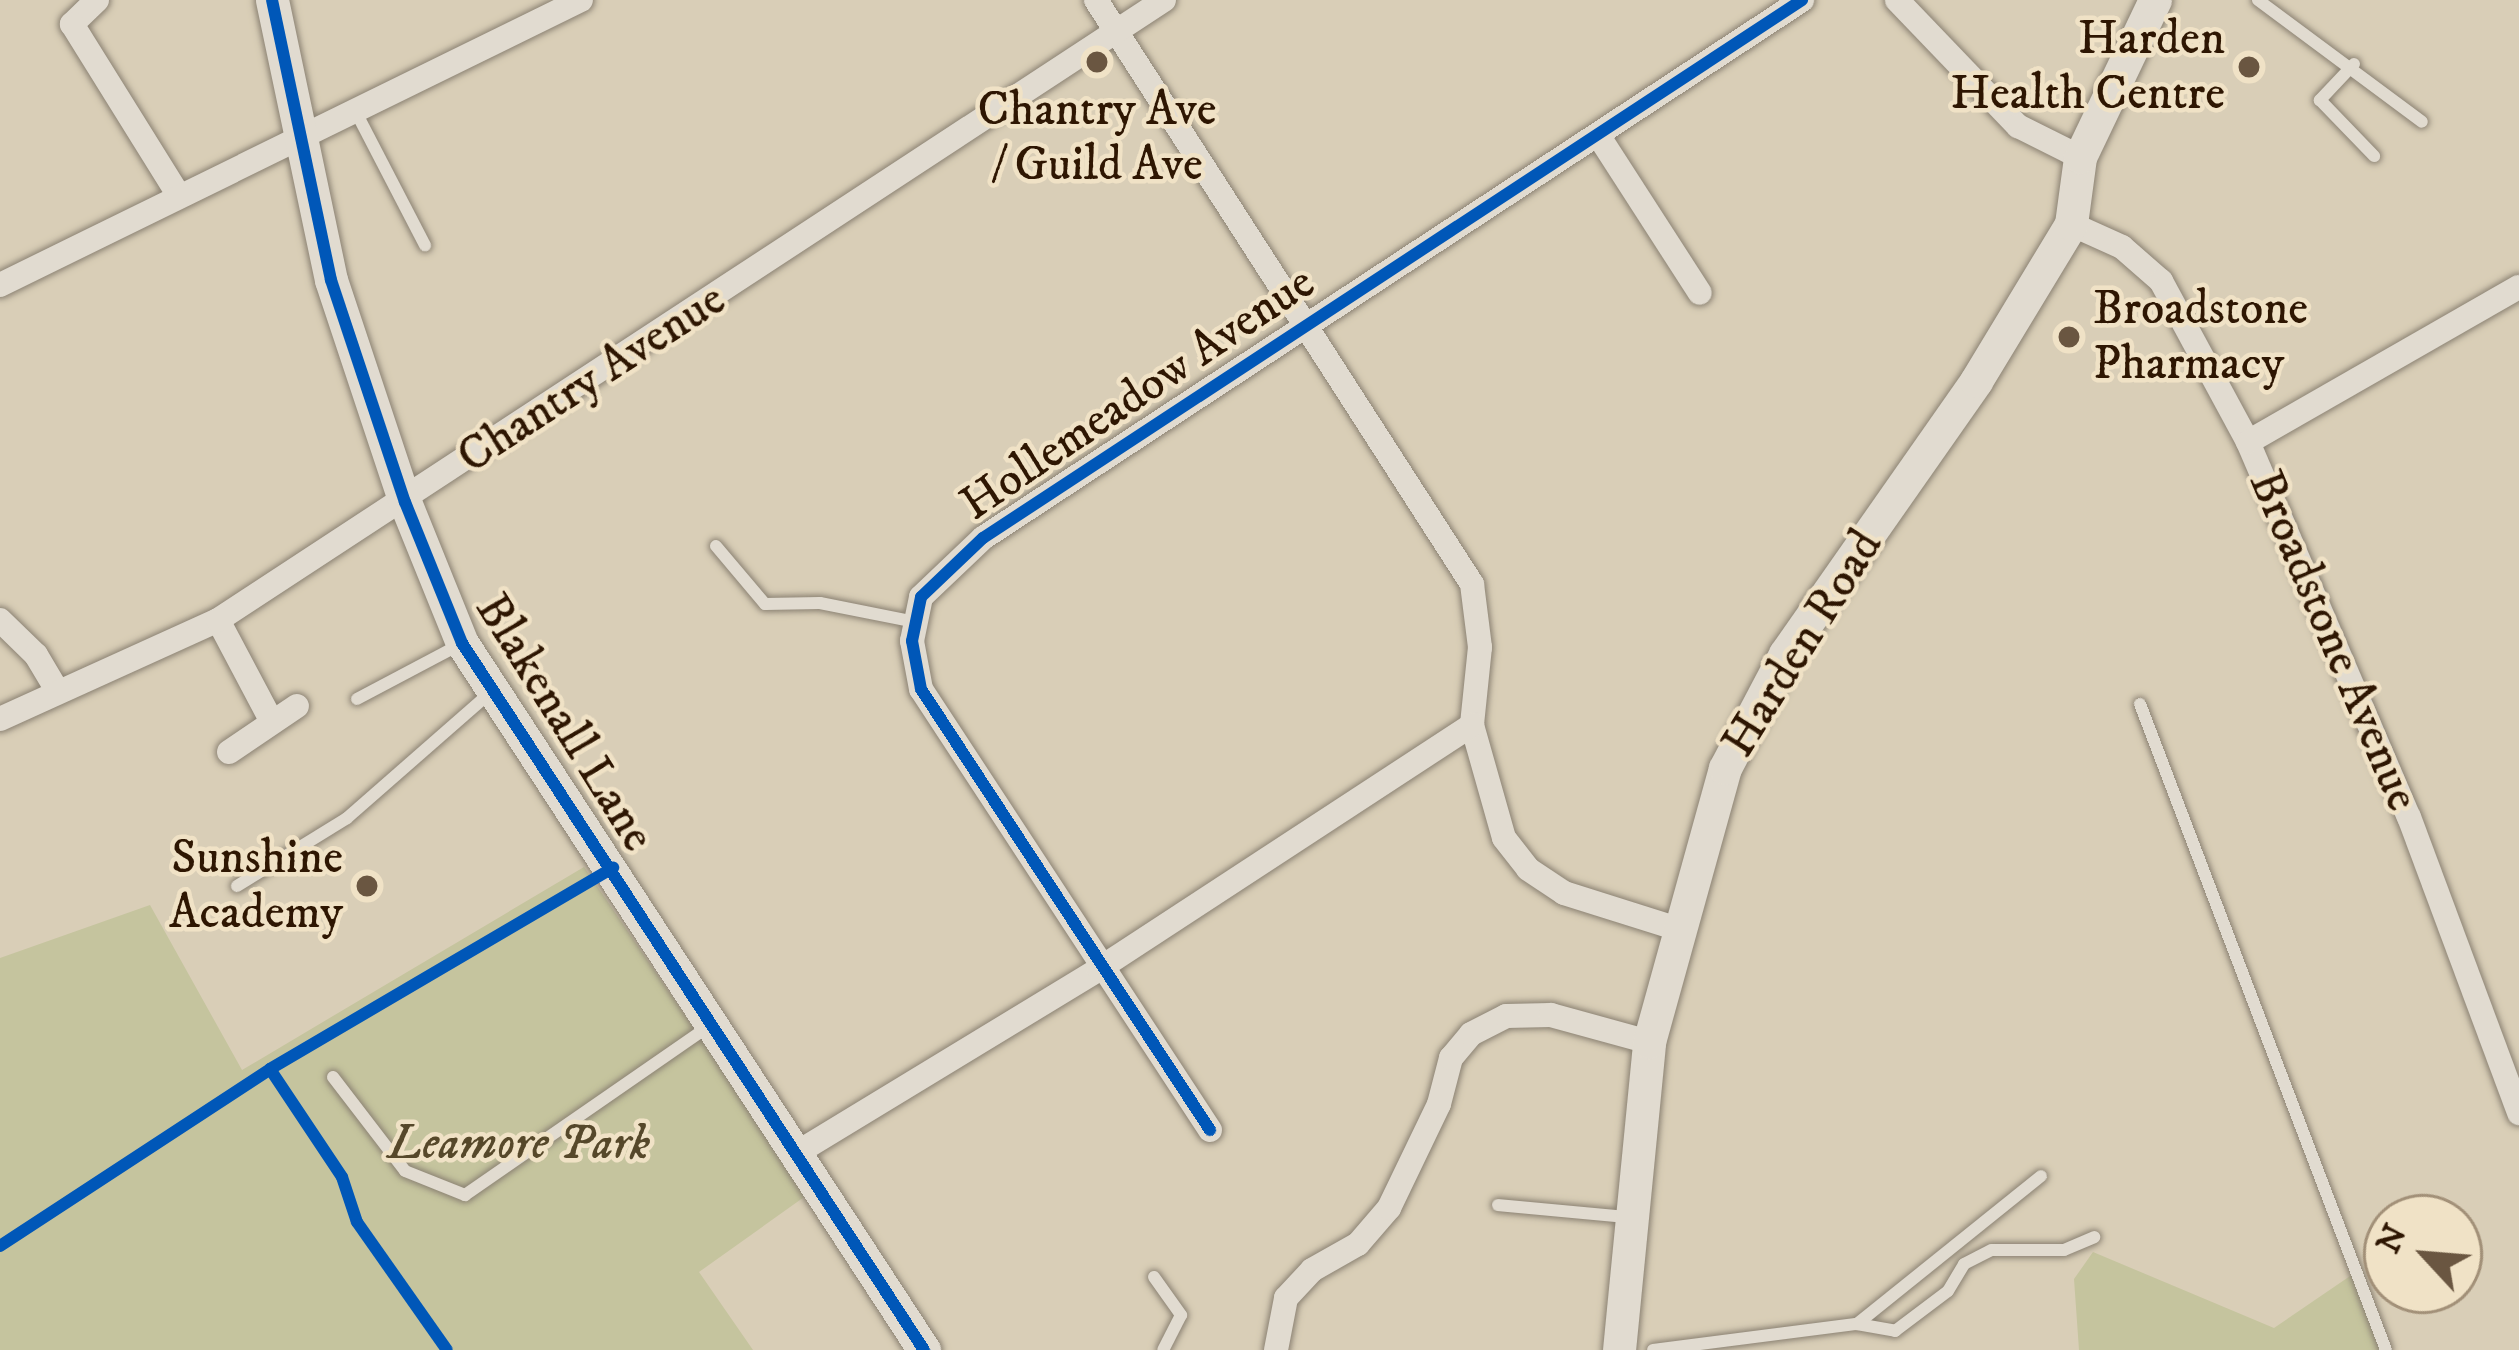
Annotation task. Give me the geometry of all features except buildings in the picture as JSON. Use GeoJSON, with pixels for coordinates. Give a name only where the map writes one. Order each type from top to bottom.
{"type":"FeatureCollection","features":[{"type":"Feature","properties":{"kind":"street"},"geometry":{"type":"LineString","coordinates":[[97,0],[72,24],[177,193]]}},
{"type":"Feature","properties":{"kind":"street","name":"Blakenall Lane"},"geometry":{"type":"LineString","coordinates":[[272,0],[332,280],[405,502],[462,643],[800,1151],[925,1350]]}},
{"type":"Feature","properties":{"kind":"street"},"geometry":{"type":"LineString","coordinates":[[0,284],[177,193],[305,141],[581,0]]}},
{"type":"Feature","properties":{"kind":"street"},"geometry":{"type":"LineString","coordinates":[[1096,0],[1300,328],[1472,584],[1480,647],[1472,725],[1504,838],[1528,869],[1592,905],[1676,928]]}},
{"type":"Feature","properties":{"kind":"street","name":"Chantry Avenue"},"geometry":{"type":"LineString","coordinates":[[0,719],[218,620],[405,502],[1163,0]]}},
{"type":"Feature","properties":{"kind":"street","name":"Hollemeadow Avenue"},"geometry":{"type":"LineString","coordinates":[[916,622],[921,597],[939,573],[983,538],[1300,328],[1600,138],[1802,0]]}},
{"type":"Feature","properties":{"kind":"street"},"geometry":{"type":"LineString","coordinates":[[1897,0],[2018,126],[2080,157]]}},
{"type":"Feature","properties":{"kind":"street","name":"Harden Road"},"geometry":{"type":"LineString","coordinates":[[1619,1350],[1648,1042],[1676,928],[1725,768],[1753,711],[2071,224],[2080,157],[2155,0]]}},
{"type":"Feature","properties":{"kind":"street"},"geometry":{"type":"LineString","coordinates":[[1600,138],[1700,292]]}},
{"type":"Feature","properties":{"kind":"street","name":"Broadstone Avenue"},"geometry":{"type":"LineString","coordinates":[[2071,224],[2122,247],[2161,281],[2248,442],[2409,818],[2519,1113]]}},
{"type":"Feature","properties":{"kind":"street"},"geometry":{"type":"LineString","coordinates":[[2248,442],[2519,287]]}},
{"type":"Feature","properties":{"kind":"street"},"geometry":{"type":"LineString","coordinates":[[0,620],[36,655],[58,692]]}},
{"type":"Feature","properties":{"kind":"street"},"geometry":{"type":"LineString","coordinates":[[218,620],[272,722]]}},
{"type":"Feature","properties":{"kind":"street"},"geometry":{"type":"LineString","coordinates":[[916,622],[921,689],[1099,969],[1210,1130]]}},
{"type":"Feature","properties":{"kind":"street"},"geometry":{"type":"LineString","coordinates":[[230,752],[298,706]]}},
{"type":"Feature","properties":{"kind":"street"},"geometry":{"type":"LineString","coordinates":[[800,1151],[1099,969],[1472,725]]}},
{"type":"Feature","properties":{"kind":"street"},"geometry":{"type":"LineString","coordinates":[[1276,1350],[1286,1298],[1312,1270],[1358,1244],[1389,1208],[1439,1104],[1451,1058],[1471,1034],[1506,1016],[1551,1015],[1648,1042]]}},
{"type":"Feature","properties":{"kind":"lane"},"geometry":{"type":"LineString","coordinates":[[2258,0],[2354,64],[2422,122]]}},
{"type":"Feature","properties":{"kind":"lane"},"geometry":{"type":"LineString","coordinates":[[2354,64],[2320,100],[2374,156]]}},
{"type":"Feature","properties":{"kind":"lane"},"geometry":{"type":"LineString","coordinates":[[357,114],[425,245]]}},
{"type":"Feature","properties":{"kind":"lane"},"geometry":{"type":"LineString","coordinates":[[716,546],[765,604],[820,603],[916,622]]}},
{"type":"Feature","properties":{"kind":"lane"},"geometry":{"type":"LineString","coordinates":[[357,698],[462,643]]}},
{"type":"Feature","properties":{"kind":"lane"},"geometry":{"type":"LineString","coordinates":[[237,886],[347,818],[491,692]]}},
{"type":"Feature","properties":{"kind":"lane"},"geometry":{"type":"LineString","coordinates":[[2140,704],[2386,1350]]}},
{"type":"Feature","properties":{"kind":"lane"},"geometry":{"type":"LineString","coordinates":[[333,1077],[405,1171],[465,1195],[715,1022]]}},
{"type":"Feature","properties":{"kind":"lane"},"geometry":{"type":"LineString","coordinates":[[1857,1324],[2042,1176]]}},
{"type":"Feature","properties":{"kind":"lane"},"geometry":{"type":"LineString","coordinates":[[1498,1205],[1629,1217]]}},
{"type":"Feature","properties":{"kind":"lane"},"geometry":{"type":"LineString","coordinates":[[1653,1350],[1737,1345],[1857,1324],[1895,1331],[1948,1291],[1964,1264],[1992,1250],[2064,1250],[2094,1237]]}},
{"type":"Feature","properties":{"kind":"lane"},"geometry":{"type":"LineString","coordinates":[[1154,1277],[1181,1315],[1163,1350]]}},
{"type":"Feature","properties":{"kind":"green space","name":"Leamore Park"},"geometry":{"type":"Polygon","coordinates":[[[584,867],[807,1195],[699,1272],[753,1350],[0,1350],[0,958],[150,905],[242,1070],[584,867]]]}},
{"type":"Feature","properties":{"kind":"green space"},"geometry":{"type":"Polygon","coordinates":[[[2093,1252],[2274,1328],[2356,1272],[2363,1290],[2363,1314],[2372,1314],[2386,1350],[2079,1350],[2074,1279],[2093,1252]]]}},
{"type":"Feature","properties":{"kind":"cycle path"},"geometry":{"type":"LineString","coordinates":[[272,0],[331,280],[405,502],[462,643],[924,1350]]}},
{"type":"Feature","properties":{"kind":"cycle path"},"geometry":{"type":"LineString","coordinates":[[1210,1130],[921,689],[912,641],[921,597],[983,538],[1802,0]]}},
{"type":"Feature","properties":{"kind":"cycle path"},"geometry":{"type":"LineString","coordinates":[[0,1246],[270,1069],[613,868]]}},
{"type":"Feature","properties":{"kind":"cycle path"},"geometry":{"type":"LineString","coordinates":[[270,1069],[342,1177],[357,1222],[447,1350]]}},
{"type":"Feature","properties":{"kind":"place","name":"Chantry Ave / Guild Ave"},"geometry":{"type":"Point","coordinates":[1097,62]}},
{"type":"Feature","properties":{"kind":"place","name":"Harden Health Centre"},"geometry":{"type":"Point","coordinates":[2249,67]}},
{"type":"Feature","properties":{"kind":"place","name":"Broadstone Pharmacy"},"geometry":{"type":"Point","coordinates":[2069,337]}},
{"type":"Feature","properties":{"kind":"place","name":"Sunshine Academy"},"geometry":{"type":"Point","coordinates":[367,886]}}]}
